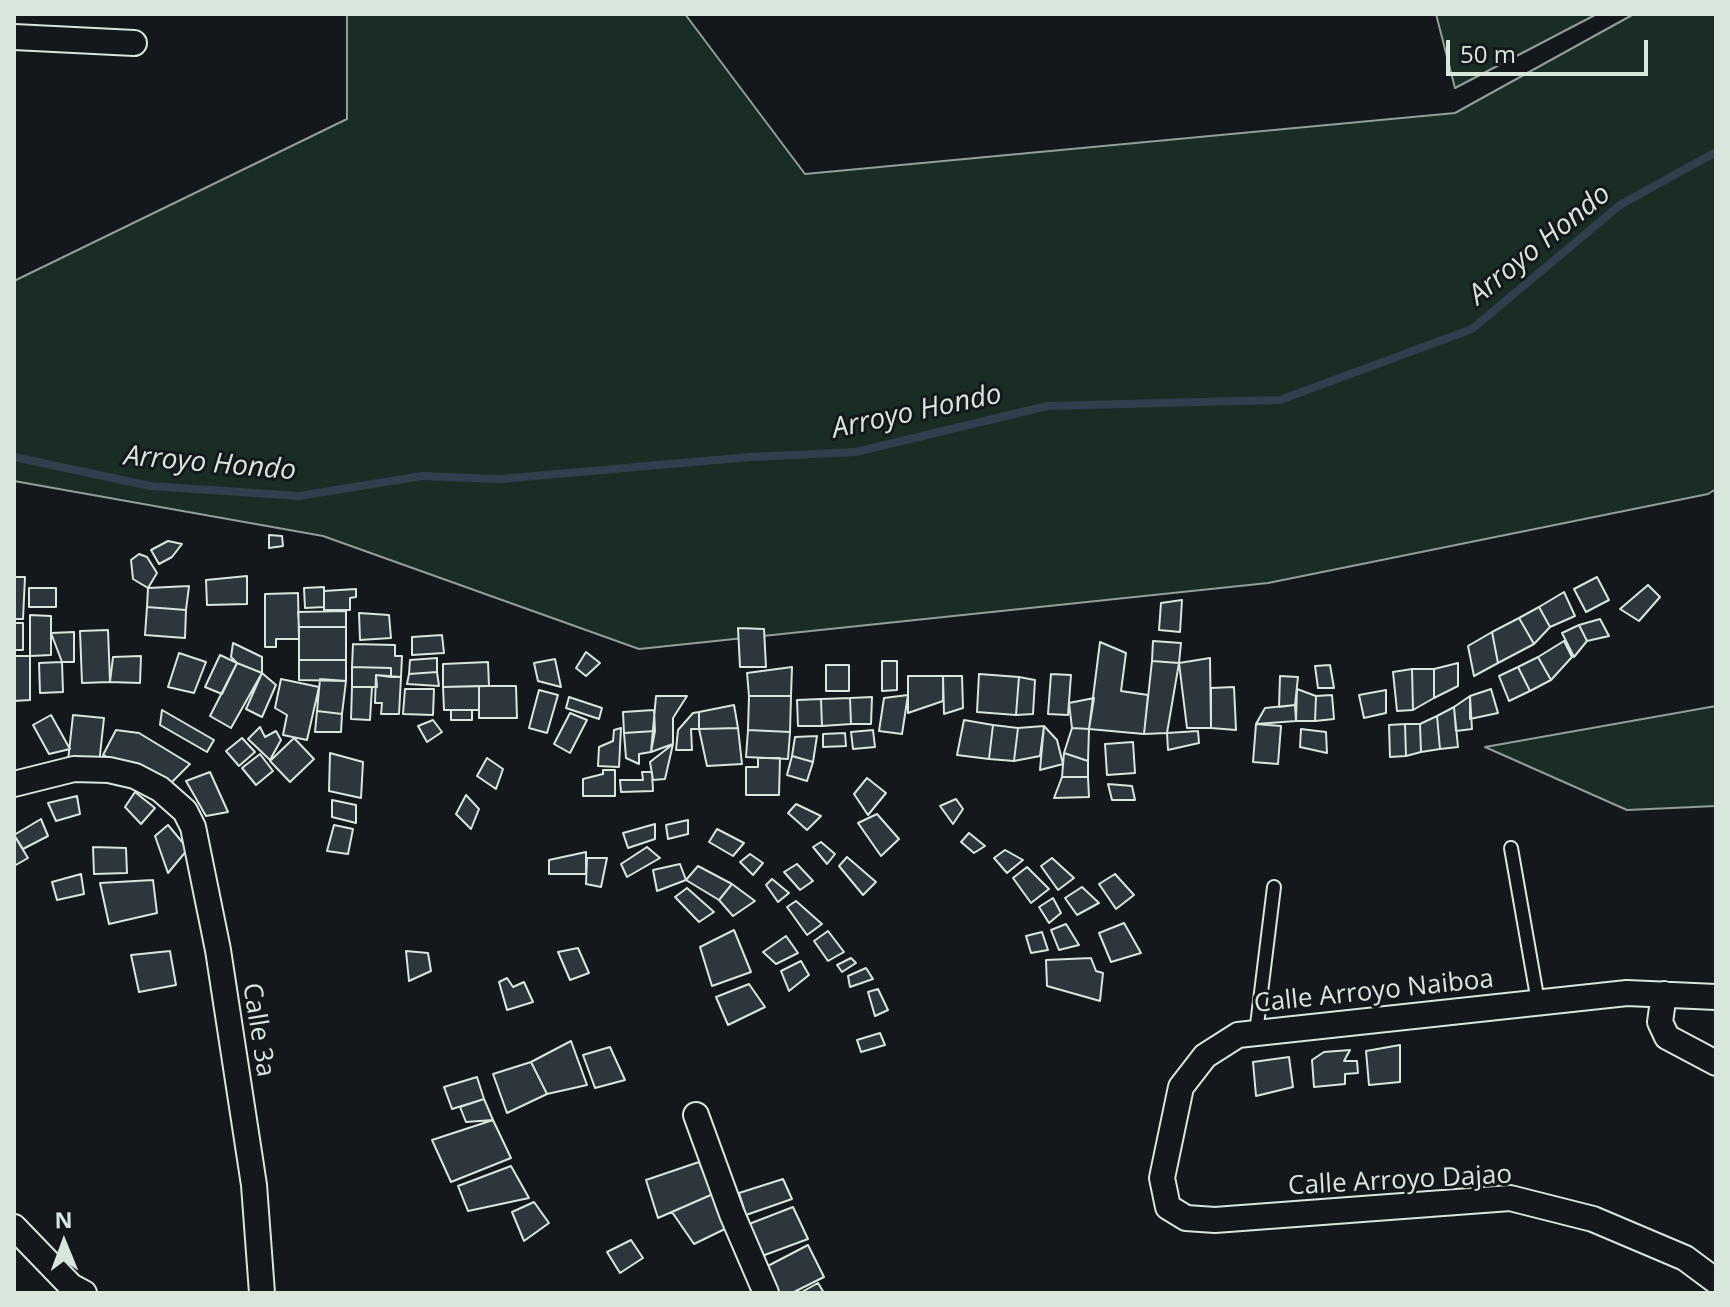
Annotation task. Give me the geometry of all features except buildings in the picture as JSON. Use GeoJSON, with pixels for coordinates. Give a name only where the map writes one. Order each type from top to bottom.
{"type":"FeatureCollection","features":[{"type":"Feature","properties":{"kind":"street"},"geometry":{"type":"LineString","coordinates":[[14,37],[134,43]]}},
{"type":"Feature","properties":{"kind":"street","name":"Calle 3a"},"geometry":{"type":"LineString","coordinates":[[14,784],[74,769],[109,770],[135,776],[160,789],[185,811],[193,827],[218,950],[254,1185],[262,1293]]}},
{"type":"Feature","properties":{"kind":"street","name":"Calle Arroyo Naiboa"},"geometry":{"type":"LineString","coordinates":[[1168,1207],[1162,1178],[1181,1087],[1205,1056],[1238,1035],[1627,993],[1716,997]]}},
{"type":"Feature","properties":{"kind":"street"},"geometry":{"type":"LineString","coordinates":[[1664,994],[1660,1022],[1667,1037],[1716,1063]]}},
{"type":"Feature","properties":{"kind":"street"},"geometry":{"type":"LineString","coordinates":[[696,1115],[737,1228],[766,1293]]}},
{"type":"Feature","properties":{"kind":"street","name":"Calle Arroyo Dajao"},"geometry":{"type":"LineString","coordinates":[[1168,1207],[1186,1218],[1215,1220],[1510,1198],[1593,1219],[1685,1258],[1716,1281]]}},
{"type":"Feature","properties":{"kind":"street"},"geometry":{"type":"LineString","coordinates":[[14,1227],[74,1291]]}},
{"type":"Feature","properties":{"kind":"lane"},"geometry":{"type":"LineString","coordinates":[[1511,848],[1538,1002]]}},
{"type":"Feature","properties":{"kind":"lane"},"geometry":{"type":"LineString","coordinates":[[1256,1033],[1274,887]]}},
{"type":"Feature","properties":{"kind":"green space"},"geometry":{"type":"Polygon","coordinates":[[[347,14],[685,14],[805,174],[1455,113],[1634,14],[1716,14],[1716,489],[1708,494],[1268,583],[639,649],[323,536],[14,481],[14,281],[347,119],[347,14]]]}},
{"type":"Feature","properties":{"kind":"green space"},"geometry":{"type":"Polygon","coordinates":[[[1436,14],[1597,14],[1455,88],[1436,14]]]}},
{"type":"Feature","properties":{"kind":"green space"},"geometry":{"type":"Polygon","coordinates":[[[1716,706],[1716,806],[1627,810],[1485,747],[1716,706]]]}},
{"type":"Feature","properties":{"kind":"waterway","name":"Arroyo Hondo"},"geometry":{"type":"LineString","coordinates":[[14,457],[150,486],[299,496],[422,476],[500,479],[750,457],[856,452],[1047,406],[1280,400],[1472,329],[1620,205],[1716,152]]}}]}
